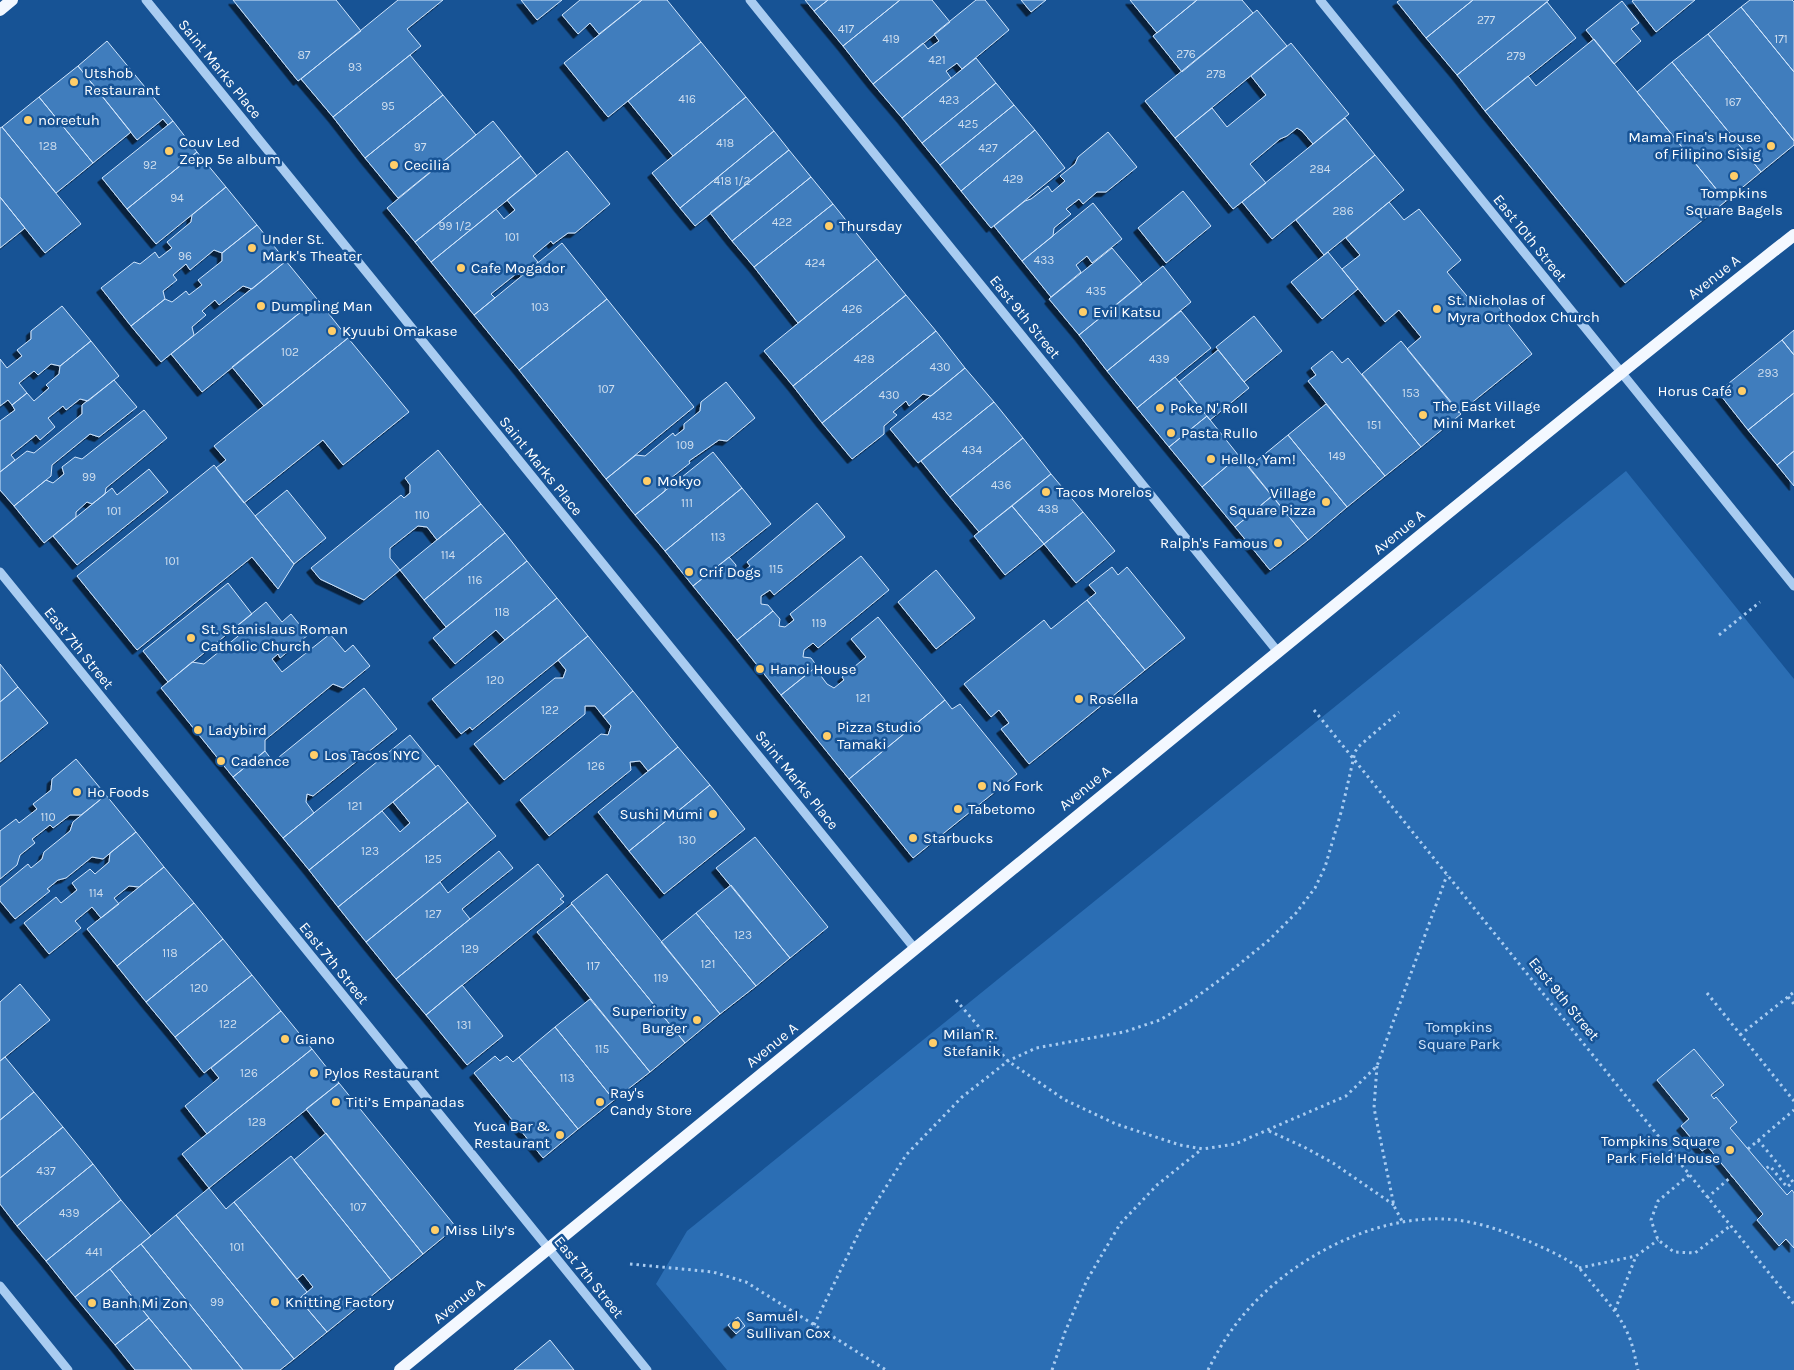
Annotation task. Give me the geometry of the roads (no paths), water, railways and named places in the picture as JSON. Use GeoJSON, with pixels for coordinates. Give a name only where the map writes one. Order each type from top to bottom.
{"type":"FeatureCollection","features":[{"type":"Feature","properties":{"kind":"main road"},"geometry":{"type":"LineString","coordinates":[[0,10],[12,0]]}},
{"type":"Feature","properties":{"kind":"main road","name":"Avenue A"},"geometry":{"type":"LineString","coordinates":[[400,1370],[1278,652],[1794,235]]}},
{"type":"Feature","properties":{"kind":"street","name":"Saint Marks Place"},"geometry":{"type":"LineString","coordinates":[[146,0],[915,949]]}},
{"type":"Feature","properties":{"kind":"street","name":"East 9th Street"},"geometry":{"type":"LineString","coordinates":[[750,0],[1278,652]]}},
{"type":"Feature","properties":{"kind":"street","name":"East 10th Street"},"geometry":{"type":"LineString","coordinates":[[1320,0],[1794,586]]}},
{"type":"Feature","properties":{"kind":"street","name":"East 7th Street"},"geometry":{"type":"LineString","coordinates":[[0,572],[647,1370]]}},
{"type":"Feature","properties":{"kind":"street"},"geometry":{"type":"LineString","coordinates":[[0,1286],[68,1370]]}},
{"type":"Feature","properties":{"kind":"place","name":"Utshob Restaurant"},"geometry":{"type":"Point","coordinates":[74,82]}},
{"type":"Feature","properties":{"kind":"place","name":"noreetuh"},"geometry":{"type":"Point","coordinates":[28,120]}},
{"type":"Feature","properties":{"kind":"place","name":"Mama Fina's House of Filipino Sisig"},"geometry":{"type":"Point","coordinates":[1771,146]}},
{"type":"Feature","properties":{"kind":"place","name":"Couv Led Zepp 5e album"},"geometry":{"type":"Point","coordinates":[169,151]}},
{"type":"Feature","properties":{"kind":"place","name":"Cecilia"},"geometry":{"type":"Point","coordinates":[394,165]}},
{"type":"Feature","properties":{"kind":"place","name":"Tompkins Square Bagels"},"geometry":{"type":"Point","coordinates":[1734,176]}},
{"type":"Feature","properties":{"kind":"place","name":"Thursday"},"geometry":{"type":"Point","coordinates":[829,226]}},
{"type":"Feature","properties":{"kind":"place","name":"Under St. Mark's Theater"},"geometry":{"type":"Point","coordinates":[252,248]}},
{"type":"Feature","properties":{"kind":"place","name":"Cafe Mogador"},"geometry":{"type":"Point","coordinates":[461,268]}},
{"type":"Feature","properties":{"kind":"place","name":"Dumpling Man"},"geometry":{"type":"Point","coordinates":[261,306]}},
{"type":"Feature","properties":{"kind":"place","name":"St. Nicholas of Myra Orthodox Church"},"geometry":{"type":"Point","coordinates":[1437,309]}},
{"type":"Feature","properties":{"kind":"place","name":"Evil Katsu"},"geometry":{"type":"Point","coordinates":[1083,312]}},
{"type":"Feature","properties":{"kind":"place","name":"Kyuubi Omakase"},"geometry":{"type":"Point","coordinates":[332,331]}},
{"type":"Feature","properties":{"kind":"place","name":"Horus Café"},"geometry":{"type":"Point","coordinates":[1742,391]}},
{"type":"Feature","properties":{"kind":"place","name":"Poke N' Roll"},"geometry":{"type":"Point","coordinates":[1160,408]}},
{"type":"Feature","properties":{"kind":"place","name":"The East Village Mini Market"},"geometry":{"type":"Point","coordinates":[1423,415]}},
{"type":"Feature","properties":{"kind":"place","name":"Pasta Rullo"},"geometry":{"type":"Point","coordinates":[1171,433]}},
{"type":"Feature","properties":{"kind":"place","name":"Hello, Yam!"},"geometry":{"type":"Point","coordinates":[1211,459]}},
{"type":"Feature","properties":{"kind":"place","name":"Mokyo"},"geometry":{"type":"Point","coordinates":[647,481]}},
{"type":"Feature","properties":{"kind":"place","name":"Tacos Morelos"},"geometry":{"type":"Point","coordinates":[1046,492]}},
{"type":"Feature","properties":{"kind":"place","name":"Village Square Pizza"},"geometry":{"type":"Point","coordinates":[1326,502]}},
{"type":"Feature","properties":{"kind":"place","name":"Ralph's Famous"},"geometry":{"type":"Point","coordinates":[1278,543]}},
{"type":"Feature","properties":{"kind":"place","name":"Crif Dogs"},"geometry":{"type":"Point","coordinates":[689,572]}},
{"type":"Feature","properties":{"kind":"place","name":"St. Stanislaus Roman Catholic Church"},"geometry":{"type":"Point","coordinates":[191,638]}},
{"type":"Feature","properties":{"kind":"place","name":"Hanoi House"},"geometry":{"type":"Point","coordinates":[760,669]}},
{"type":"Feature","properties":{"kind":"place","name":"Rosella"},"geometry":{"type":"Point","coordinates":[1079,699]}},
{"type":"Feature","properties":{"kind":"place","name":"Ladybird"},"geometry":{"type":"Point","coordinates":[198,730]}},
{"type":"Feature","properties":{"kind":"place","name":"Pizza Studio Tamaki"},"geometry":{"type":"Point","coordinates":[827,736]}},
{"type":"Feature","properties":{"kind":"place","name":"Los Tacos NYC"},"geometry":{"type":"Point","coordinates":[314,755]}},
{"type":"Feature","properties":{"kind":"place","name":"Cadence"},"geometry":{"type":"Point","coordinates":[221,761]}},
{"type":"Feature","properties":{"kind":"place","name":"No Fork"},"geometry":{"type":"Point","coordinates":[982,786]}},
{"type":"Feature","properties":{"kind":"place","name":"Ho Foods"},"geometry":{"type":"Point","coordinates":[77,792]}},
{"type":"Feature","properties":{"kind":"place","name":"Tabetomo"},"geometry":{"type":"Point","coordinates":[958,809]}},
{"type":"Feature","properties":{"kind":"place","name":"Sushi Mumi"},"geometry":{"type":"Point","coordinates":[713,814]}},
{"type":"Feature","properties":{"kind":"place","name":"Starbucks"},"geometry":{"type":"Point","coordinates":[913,838]}},
{"type":"Feature","properties":{"kind":"place","name":"Superiority Burger"},"geometry":{"type":"Point","coordinates":[697,1020]}},
{"type":"Feature","properties":{"kind":"place","name":"Giano"},"geometry":{"type":"Point","coordinates":[285,1039]}},
{"type":"Feature","properties":{"kind":"place","name":"Milan R. Stefanik"},"geometry":{"type":"Point","coordinates":[933,1043]}},
{"type":"Feature","properties":{"kind":"place","name":"Pylos Restaurant"},"geometry":{"type":"Point","coordinates":[314,1073]}},
{"type":"Feature","properties":{"kind":"place","name":"Titi’s Empanadas"},"geometry":{"type":"Point","coordinates":[336,1102]}},
{"type":"Feature","properties":{"kind":"place","name":"Ray's Candy Store"},"geometry":{"type":"Point","coordinates":[600,1102]}},
{"type":"Feature","properties":{"kind":"place","name":"Yuca Bar & Restaurant"},"geometry":{"type":"Point","coordinates":[560,1135]}},
{"type":"Feature","properties":{"kind":"place","name":"Tompkins Square Park Field House"},"geometry":{"type":"Point","coordinates":[1730,1150]}},
{"type":"Feature","properties":{"kind":"place","name":"Miss Lily’s"},"geometry":{"type":"Point","coordinates":[435,1230]}},
{"type":"Feature","properties":{"kind":"place","name":"Knitting Factory"},"geometry":{"type":"Point","coordinates":[275,1302]}},
{"type":"Feature","properties":{"kind":"place","name":"Banh Mi Zon"},"geometry":{"type":"Point","coordinates":[92,1303]}},
{"type":"Feature","properties":{"kind":"place","name":"Samuel Sullivan Cox"},"geometry":{"type":"Point","coordinates":[736,1325]}},
{"type":"Feature","properties":{"kind":"park label","name":"Tompkins Square Park"},"geometry":{"type":"Point","coordinates":[1459,1036]}}]}
